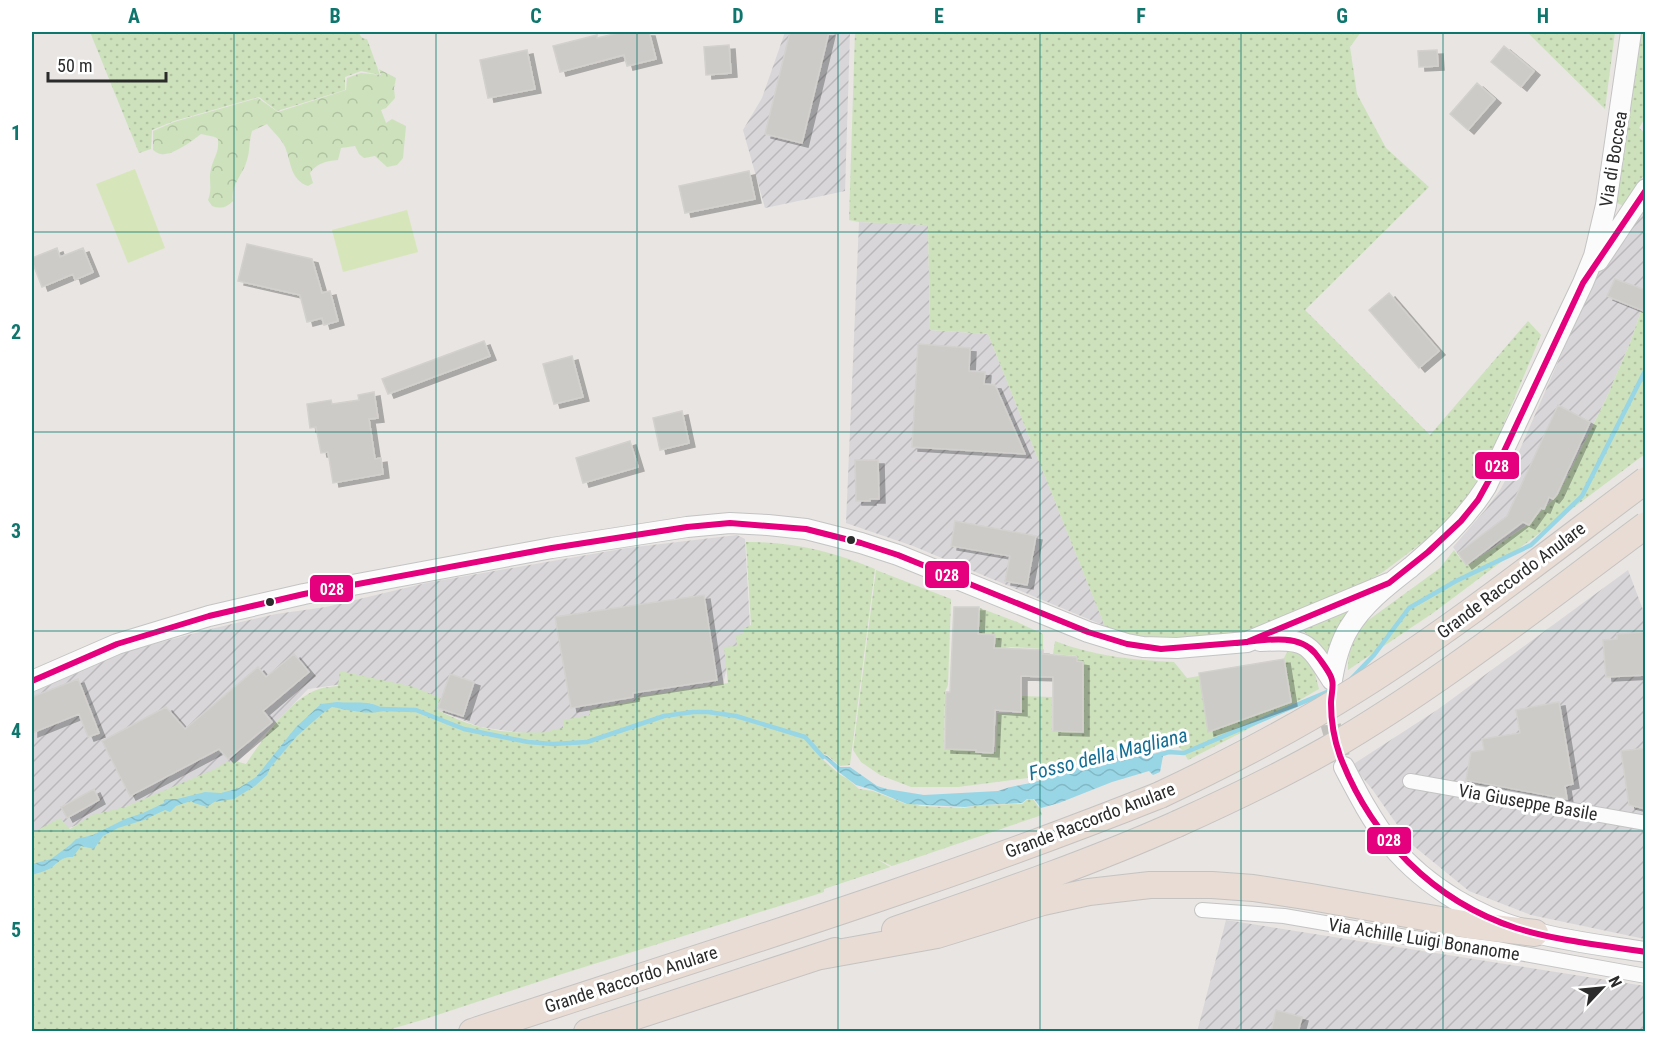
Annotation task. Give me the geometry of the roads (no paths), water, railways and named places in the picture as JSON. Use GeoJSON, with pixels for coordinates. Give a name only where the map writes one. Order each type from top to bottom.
{"type":"FeatureCollection","features":[{"type":"Feature","properties":{"kind":"highway","name":"Grande Raccordo Anulare"},"geometry":{"type":"LineString","coordinates":[[472,1032],[875,900],[1160,795],[1263,744],[1366,683],[1435,636],[1646,480]]}},
{"type":"Feature","properties":{"kind":"highway","name":"Grande Raccordo Anulare"},"geometry":{"type":"LineString","coordinates":[[587,1032],[821,956],[1032,882],[1105,854],[1236,798],[1330,748],[1376,719],[1466,658],[1646,525]]}},
{"type":"Feature","properties":{"kind":"highway"},"geometry":{"type":"LineString","coordinates":[[821,956],[937,935],[1043,902],[1089,892],[1168,885],[1212,885],[1261,889],[1469,926],[1534,933]]}},
{"type":"Feature","properties":{"kind":"main road","name":"Via di Boccea"},"geometry":{"type":"LineString","coordinates":[[1247,642],[1292,640],[1304,644],[1314,653],[1332,680],[1338,651],[1349,627],[1389,583],[1451,531],[1469,512],[1486,487],[1594,256],[1606,205],[1631,32]]}},
{"type":"Feature","properties":{"kind":"main road","name":"Via di Boccea"},"geometry":{"type":"LineString","coordinates":[[1583,283],[1646,189]]}},
{"type":"Feature","properties":{"kind":"main road"},"geometry":{"type":"LineString","coordinates":[[32,681],[117,644],[209,616],[292,597],[552,548],[687,527],[730,523],[806,529],[861,543],[898,555],[1079,628],[1143,647],[1177,648],[1247,642],[1389,583]]}},
{"type":"Feature","properties":{"kind":"main road"},"geometry":{"type":"LineString","coordinates":[[1344,767],[1379,828],[1401,856],[1448,894],[1506,924],[1534,933],[1646,952]]}},
{"type":"Feature","properties":{"kind":"street","name":"Via Giuseppe Basile"},"geometry":{"type":"LineString","coordinates":[[1410,781],[1646,823]]}},
{"type":"Feature","properties":{"kind":"street","name":"Via Achille Luigi Bonanome"},"geometry":{"type":"LineString","coordinates":[[1202,910],[1284,916],[1646,976]]}},
{"type":"Feature","properties":{"kind":"water"},"geometry":{"type":"Polygon","coordinates":[[[368,703],[386,710],[366,712],[332,707],[297,736],[270,768],[267,775],[255,786],[234,799],[214,802],[207,807],[191,801],[176,806],[170,812],[165,810],[103,836],[94,849],[81,846],[73,857],[63,858],[49,869],[32,875],[32,864],[51,859],[76,839],[93,835],[143,813],[164,803],[165,799],[177,799],[205,792],[221,793],[239,788],[256,777],[296,727],[321,704],[368,703]]]}},
{"type":"Feature","properties":{"kind":"water"},"geometry":{"type":"Polygon","coordinates":[[[1135,749],[1163,756],[1160,772],[1153,775],[1149,771],[1112,782],[1041,808],[1034,799],[1027,799],[1022,803],[965,807],[907,804],[856,785],[820,754],[827,756],[840,767],[850,767],[877,786],[924,795],[998,791],[1038,781],[1135,749]]]}},
{"type":"Feature","properties":{"kind":"waterway","name":"Fosso della Magliana"},"geometry":{"type":"LineString","coordinates":[[1351,679],[1374,655],[1409,608],[1456,581],[1531,545],[1582,496],[1646,369]]}},
{"type":"Feature","properties":{"kind":"waterway","name":"Fosso della Magliana"},"geometry":{"type":"LineString","coordinates":[[1155,756],[1169,752],[1184,753],[1334,689]]}},
{"type":"Feature","properties":{"kind":"waterway","name":"Fosso della Magliana"},"geometry":{"type":"LineString","coordinates":[[380,709],[416,710],[464,729],[528,742],[553,744],[587,742],[664,716],[708,712],[736,716],[805,737],[823,757]]}},
{"type":"Feature","properties":{"kind":"tunnel"},"geometry":{"type":"LineString","coordinates":[[1330,695],[1331,726],[1340,757]]}}]}
